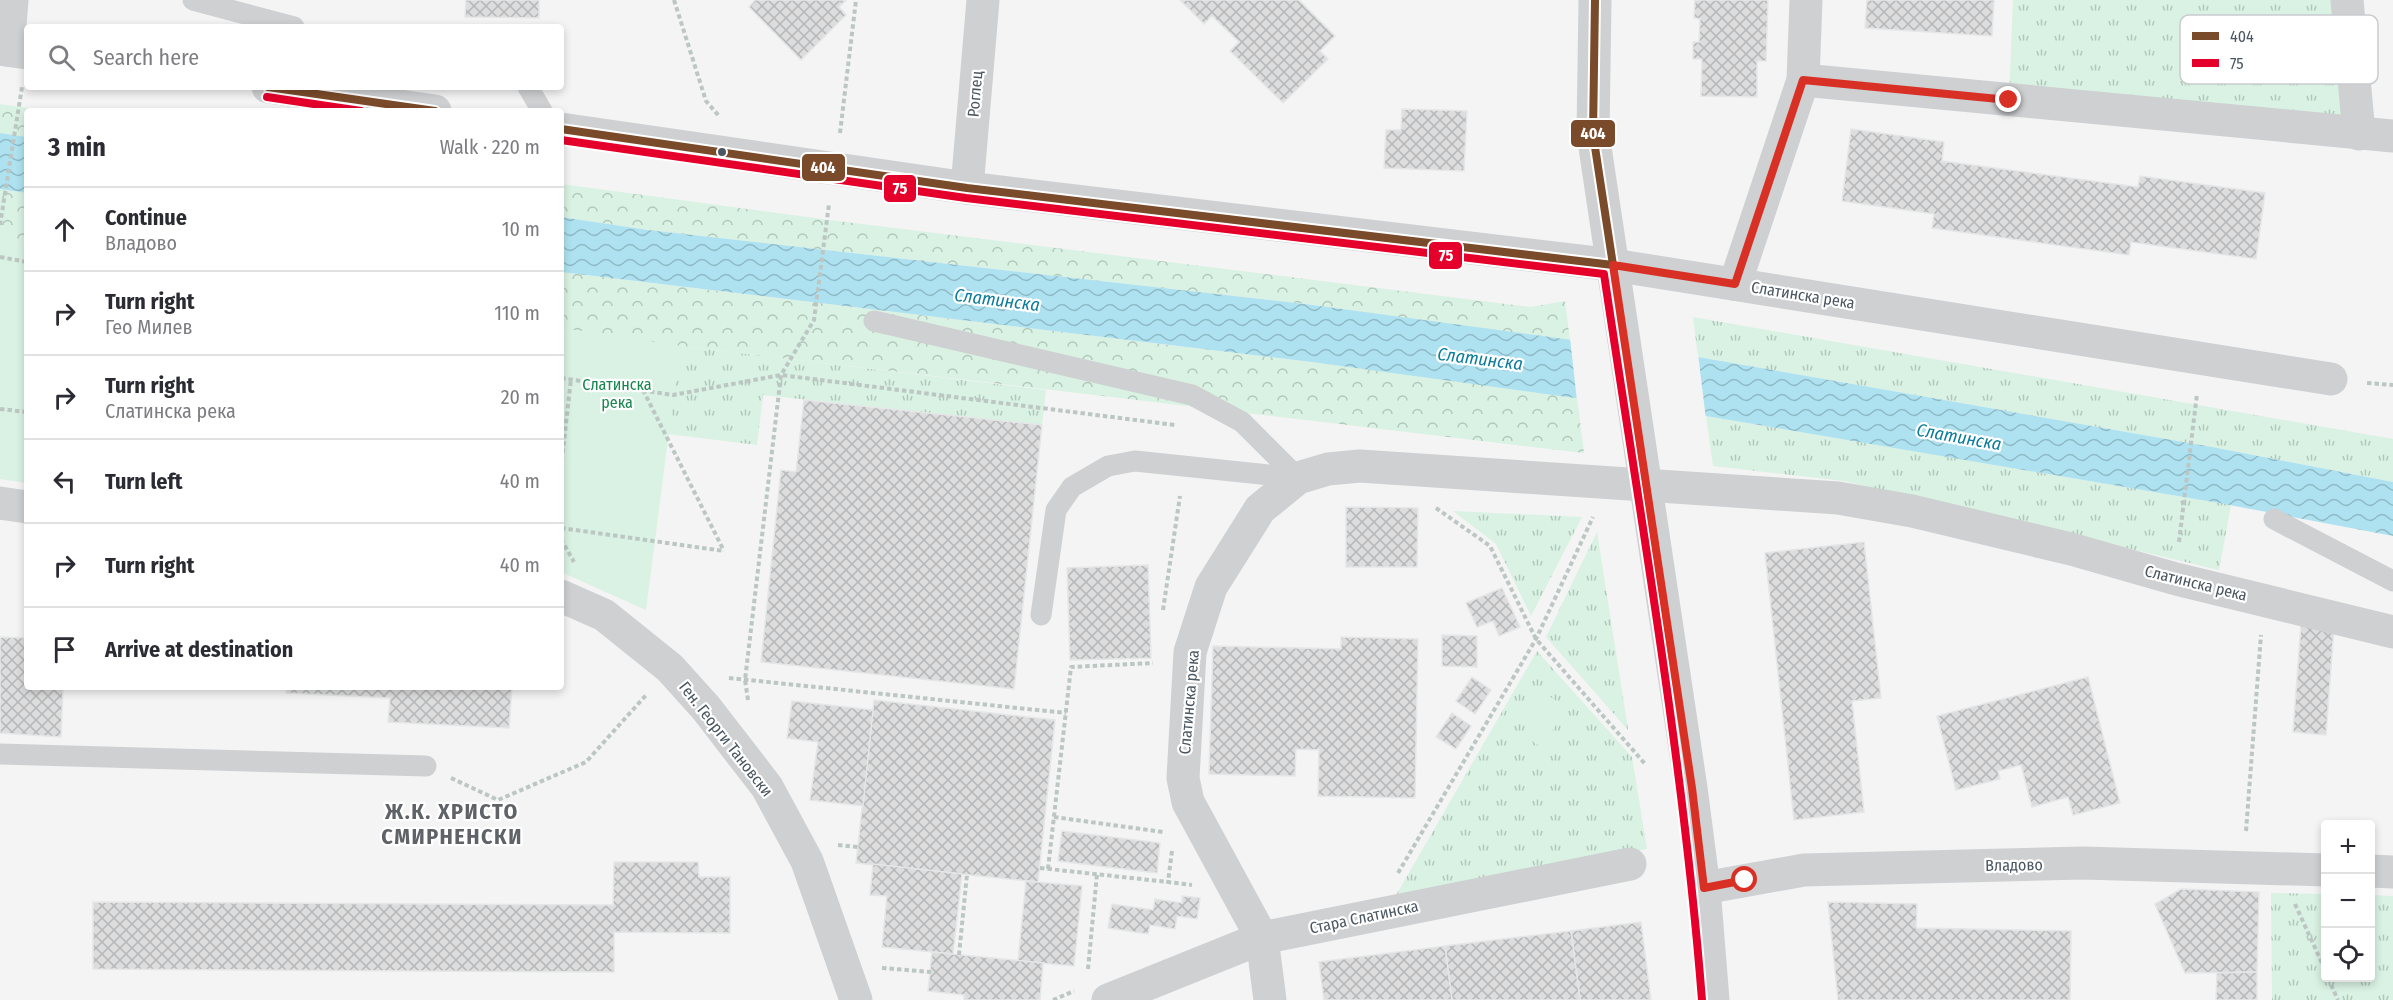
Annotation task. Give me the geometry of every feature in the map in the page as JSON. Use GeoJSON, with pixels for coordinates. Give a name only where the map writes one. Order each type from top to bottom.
{"type":"FeatureCollection","features":[{"type":"Feature","properties":{"kind":"street"},"geometry":{"type":"LineString","coordinates":[[12,0],[12,51]]}},
{"type":"Feature","properties":{"kind":"street","name":"Роглец"},"geometry":{"type":"LineString","coordinates":[[968,188],[983,0]]}},
{"type":"Feature","properties":{"kind":"street"},"geometry":{"type":"LineString","coordinates":[[1595,0],[1593,134],[1692,788],[1704,888],[1713,1000]]}},
{"type":"Feature","properties":{"kind":"street"},"geometry":{"type":"LineString","coordinates":[[1735,284],[1803,80],[1806,0]]}},
{"type":"Feature","properties":{"kind":"street"},"geometry":{"type":"LineString","coordinates":[[2347,0],[2348,15]]}},
{"type":"Feature","properties":{"kind":"street"},"geometry":{"type":"LineString","coordinates":[[1803,80],[2393,136]]}},
{"type":"Feature","properties":{"kind":"street"},"geometry":{"type":"LineString","coordinates":[[2355,84],[2359,134]]}},
{"type":"Feature","properties":{"kind":"street"},"geometry":{"type":"LineString","coordinates":[[289,90],[414,108]]}},
{"type":"Feature","properties":{"kind":"street","name":"Слатинска река"},"geometry":{"type":"LineString","coordinates":[[564,130],[833,183],[968,188],[1613,265],[2345,380]]}},
{"type":"Feature","properties":{"kind":"street","name":"Слатинска река"},"geometry":{"type":"LineString","coordinates":[[1262,938],[1188,802],[1183,778],[1190,652],[1211,587],[1260,509],[1298,478],[1328,469],[1360,466],[1608,484],[1643,473],[1838,498],[1912,511],[2071,549],[2176,579],[2393,632]]}},
{"type":"Feature","properties":{"kind":"street"},"geometry":{"type":"LineString","coordinates":[[0,503],[24,507]]}},
{"type":"Feature","properties":{"kind":"street","name":"Ген. Георги Тановски"},"geometry":{"type":"LineString","coordinates":[[564,597],[604,615],[670,668],[706,708],[767,787],[807,861],[856,1000]]}},
{"type":"Feature","properties":{"kind":"street","name":"Владово"},"geometry":{"type":"LineString","coordinates":[[1704,888],[1804,870],[2083,863],[2321,870]]}},
{"type":"Feature","properties":{"kind":"street","name":"Стара Слатинска"},"geometry":{"type":"LineString","coordinates":[[1108,1000],[1262,938],[1630,864]]}},
{"type":"Feature","properties":{"kind":"street"},"geometry":{"type":"LineString","coordinates":[[2375,871],[2393,872]]}},
{"type":"Feature","properties":{"kind":"street"},"geometry":{"type":"LineString","coordinates":[[1262,938],[1270,1000]]}},
{"type":"Feature","properties":{"kind":"lane"},"geometry":{"type":"LineString","coordinates":[[193,0],[283,24]]}},
{"type":"Feature","properties":{"kind":"lane"},"geometry":{"type":"LineString","coordinates":[[530,90],[540,108]]}},
{"type":"Feature","properties":{"kind":"lane"},"geometry":{"type":"LineString","coordinates":[[874,321],[1192,395],[1242,422],[1298,478]]}},
{"type":"Feature","properties":{"kind":"lane"},"geometry":{"type":"LineString","coordinates":[[1041,615],[1056,510],[1072,487],[1108,466],[1135,461],[1298,478]]}},
{"type":"Feature","properties":{"kind":"lane"},"geometry":{"type":"LineString","coordinates":[[2274,519],[2393,581]]}},
{"type":"Feature","properties":{"kind":"lane"},"geometry":{"type":"LineString","coordinates":[[0,754],[426,766]]}},
{"type":"Feature","properties":{"kind":"path"},"geometry":{"type":"LineString","coordinates":[[674,0],[706,101],[720,117]]}},
{"type":"Feature","properties":{"kind":"path"},"geometry":{"type":"LineString","coordinates":[[748,704],[745,680],[781,375],[814,320],[856,0]]}},
{"type":"Feature","properties":{"kind":"path"},"geometry":{"type":"LineString","coordinates":[[0,225],[22,85]]}},
{"type":"Feature","properties":{"kind":"path"},"geometry":{"type":"LineString","coordinates":[[0,257],[24,261]]}},
{"type":"Feature","properties":{"kind":"path"},"geometry":{"type":"LineString","coordinates":[[564,378],[673,395],[781,375],[1190,427],[1162,617]]}},
{"type":"Feature","properties":{"kind":"path"},"geometry":{"type":"LineString","coordinates":[[564,436],[571,379]]}},
{"type":"Feature","properties":{"kind":"path"},"geometry":{"type":"LineString","coordinates":[[2345,380],[2393,385]]}},
{"type":"Feature","properties":{"kind":"path"},"geometry":{"type":"LineString","coordinates":[[564,528],[724,551],[643,390]]}},
{"type":"Feature","properties":{"kind":"path"},"geometry":{"type":"LineString","coordinates":[[2182,509],[2197,393]]}},
{"type":"Feature","properties":{"kind":"path"},"geometry":{"type":"LineString","coordinates":[[0,409],[24,412]]}},
{"type":"Feature","properties":{"kind":"path"},"geometry":{"type":"LineString","coordinates":[[1373,915],[1536,639],[1608,484]]}},
{"type":"Feature","properties":{"kind":"path"},"geometry":{"type":"LineString","coordinates":[[1434,507],[1490,546],[1536,639],[1646,765]]}},
{"type":"Feature","properties":{"kind":"path"},"geometry":{"type":"LineString","coordinates":[[1048,869],[1071,667],[1155,663]]}},
{"type":"Feature","properties":{"kind":"path"},"geometry":{"type":"LineString","coordinates":[[2247,809],[2259,666]]}},
{"type":"Feature","properties":{"kind":"path"},"geometry":{"type":"LineString","coordinates":[[426,766],[498,800],[586,762],[670,668]]}},
{"type":"Feature","properties":{"kind":"path"},"geometry":{"type":"LineString","coordinates":[[722,677],[1066,713]]}},
{"type":"Feature","properties":{"kind":"path"},"geometry":{"type":"LineString","coordinates":[[936,700],[936,707]]}},
{"type":"Feature","properties":{"kind":"path"},"geometry":{"type":"LineString","coordinates":[[984,705],[984,712]]}},
{"type":"Feature","properties":{"kind":"path"},"geometry":{"type":"LineString","coordinates":[[1054,817],[1174,834]]}},
{"type":"Feature","properties":{"kind":"path"},"geometry":{"type":"LineString","coordinates":[[1168,882],[1173,843]]}},
{"type":"Feature","properties":{"kind":"path"},"geometry":{"type":"LineString","coordinates":[[1040,868],[1197,886]]}},
{"type":"Feature","properties":{"kind":"path"},"geometry":{"type":"LineString","coordinates":[[2278,868],[2321,963]]}},
{"type":"Feature","properties":{"kind":"path"},"geometry":{"type":"LineString","coordinates":[[959,955],[967,874]]}},
{"type":"Feature","properties":{"kind":"path"},"geometry":{"type":"LineString","coordinates":[[1087,974],[1097,874]]}},
{"type":"Feature","properties":{"kind":"path"},"geometry":{"type":"LineString","coordinates":[[884,978],[879,968],[930,972]]}},
{"type":"Feature","properties":{"kind":"path"},"geometry":{"type":"LineString","coordinates":[[2330,982],[2338,1000]]}},
{"type":"Feature","properties":{"kind":"path"},"geometry":{"type":"LineString","coordinates":[[1053,1000],[1078,989]]}},
{"type":"Feature","properties":{"kind":"green space"},"geometry":{"type":"Polygon","coordinates":[[[2013,0],[2347,0],[2348,15],[2180,15],[2180,84],[2355,84],[2359,134],[2009,100],[2013,0]]]}},
{"type":"Feature","properties":{"kind":"green space"},"geometry":{"type":"Polygon","coordinates":[[[0,104],[27,108],[24,108],[24,137],[0,133],[0,104]]]}},
{"type":"Feature","properties":{"kind":"green space"},"geometry":{"type":"Polygon","coordinates":[[[564,184],[830,220],[1531,307],[1565,301],[1570,341],[1305,304],[648,230],[564,217],[564,184]]]}},
{"type":"Feature","properties":{"kind":"green space"},"geometry":{"type":"Polygon","coordinates":[[[0,189],[24,193],[24,247],[13,244],[5,232],[0,232],[0,189]]]}},
{"type":"Feature","properties":{"kind":"green space"},"geometry":{"type":"Polygon","coordinates":[[[0,232],[5,232],[13,244],[24,247],[24,483],[0,479],[0,232]]]}},
{"type":"Feature","properties":{"kind":"green space"},"geometry":{"type":"Polygon","coordinates":[[[564,272],[1312,362],[1577,397],[1584,453],[680,346],[564,328],[564,272]]]}},
{"type":"Feature","properties":{"kind":"green space"},"geometry":{"type":"Polygon","coordinates":[[[1693,317],[2393,439],[2393,482],[2212,447],[1698,357],[1693,317]]]}},
{"type":"Feature","properties":{"kind":"green space"},"geometry":{"type":"Polygon","coordinates":[[[564,328],[680,346],[1046,390],[1042,425],[763,395],[757,445],[668,434],[656,531],[564,516],[564,512],[672,404],[674,385],[564,328]]]}},
{"type":"Feature","properties":{"kind":"green space","name":"Слатинска река"},"geometry":{"type":"Polygon","coordinates":[[[564,328],[680,346],[646,610],[564,573],[564,328]]]}},
{"type":"Feature","properties":{"kind":"green space"},"geometry":{"type":"Polygon","coordinates":[[[1706,416],[2231,505],[2219,570],[1844,481],[1713,466],[1706,416]]]}},
{"type":"Feature","properties":{"kind":"green space"},"geometry":{"type":"Polygon","coordinates":[[[1453,511],[1582,517],[1531,616],[1496,544],[1453,511]]]}},
{"type":"Feature","properties":{"kind":"green space"},"geometry":{"type":"Polygon","coordinates":[[[1597,532],[1628,729],[1628,730],[1546,637],[1597,532]]]}},
{"type":"Feature","properties":{"kind":"green space"},"geometry":{"type":"Polygon","coordinates":[[[1537,651],[1632,757],[1647,849],[1395,897],[1537,651]]]}},
{"type":"Feature","properties":{"kind":"green space"},"geometry":{"type":"Polygon","coordinates":[[[1541,690],[1567,709],[1541,747],[1526,737],[1537,721],[1526,712],[1541,690]]]}},
{"type":"Feature","properties":{"kind":"green space"},"geometry":{"type":"Polygon","coordinates":[[[2271,893],[2321,894],[2321,982],[2375,982],[2375,895],[2393,896],[2393,1000],[2272,1000],[2271,893]]]}},
{"type":"Feature","properties":{"kind":"water"},"geometry":{"type":"Polygon","coordinates":[[[0,133],[24,137],[24,193],[0,189],[0,133]]]}},
{"type":"Feature","properties":{"kind":"water","name":"Слатинска"},"geometry":{"type":"Polygon","coordinates":[[[564,217],[648,230],[1305,304],[1698,357],[2212,447],[2393,482],[2393,536],[2219,503],[1706,416],[1312,362],[564,272],[564,217]]]}},
{"type":"Feature","properties":{"kind":"pier"},"geometry":{"type":"Polygon","coordinates":[[[1570,338],[1698,354],[1706,419],[1577,401],[1570,338]]]}},
{"type":"Feature","properties":{"kind":"building"},"geometry":{"type":"Polygon","coordinates":[[[466,0],[539,0],[539,18],[465,17],[466,0]]]}},
{"type":"Feature","properties":{"kind":"building"},"geometry":{"type":"Polygon","coordinates":[[[755,0],[846,0],[839,7],[846,15],[801,60],[749,7],[755,0]]]}},
{"type":"Feature","properties":{"kind":"building"},"geometry":{"type":"Polygon","coordinates":[[[1180,0],[1299,0],[1335,36],[1320,51],[1328,59],[1283,103],[1230,51],[1239,42],[1212,16],[1204,24],[1180,0]]]}},
{"type":"Feature","properties":{"kind":"building"},"geometry":{"type":"Polygon","coordinates":[[[1695,0],[1768,0],[1766,61],[1757,61],[1757,97],[1701,96],[1702,59],[1693,59],[1693,42],[1699,42],[1700,19],[1694,18],[1695,0]]]}},
{"type":"Feature","properties":{"kind":"building"},"geometry":{"type":"Polygon","coordinates":[[[1867,0],[1994,0],[1992,36],[1865,28],[1867,0]]]}},
{"type":"Feature","properties":{"kind":"building"},"geometry":{"type":"Polygon","coordinates":[[[1402,109],[1467,111],[1464,171],[1384,168],[1386,130],[1401,130],[1402,109]]]}},
{"type":"Feature","properties":{"kind":"building"},"geometry":{"type":"Polygon","coordinates":[[[1851,129],[1944,142],[1942,161],[2138,187],[2140,176],[2265,193],[2256,259],[2131,242],[2129,255],[1932,228],[1934,214],[1842,201],[1851,129]]]}},
{"type":"Feature","properties":{"kind":"building"},"geometry":{"type":"Polygon","coordinates":[[[804,400],[1042,425],[1014,689],[761,662],[781,470],[796,472],[804,400]]]}},
{"type":"Feature","properties":{"kind":"building"},"geometry":{"type":"Polygon","coordinates":[[[1346,507],[1418,508],[1417,567],[1346,567],[1346,507]]]}},
{"type":"Feature","properties":{"kind":"building"},"geometry":{"type":"Polygon","coordinates":[[[1864,542],[1881,698],[1852,701],[1864,812],[1794,820],[1765,553],[1864,542]]]}},
{"type":"Feature","properties":{"kind":"building"},"geometry":{"type":"Polygon","coordinates":[[[1148,565],[1151,658],[1070,660],[1067,568],[1148,565]]]}},
{"type":"Feature","properties":{"kind":"building"},"geometry":{"type":"Polygon","coordinates":[[[1502,588],[1520,627],[1499,636],[1493,621],[1477,627],[1466,603],[1502,588]]]}},
{"type":"Feature","properties":{"kind":"building"},"geometry":{"type":"Polygon","coordinates":[[[2301,625],[2334,627],[2326,735],[2293,732],[2301,625]]]}},
{"type":"Feature","properties":{"kind":"building"},"geometry":{"type":"Polygon","coordinates":[[[1442,635],[1477,636],[1477,667],[1442,666],[1442,635]]]}},
{"type":"Feature","properties":{"kind":"building"},"geometry":{"type":"Polygon","coordinates":[[[0,637],[24,638],[24,690],[63,690],[61,737],[0,733],[0,637]]]}},
{"type":"Feature","properties":{"kind":"building"},"geometry":{"type":"Polygon","coordinates":[[[1341,637],[1418,639],[1415,798],[1318,796],[1319,750],[1296,749],[1295,776],[1209,774],[1213,646],[1341,649],[1341,637]]]}},
{"type":"Feature","properties":{"kind":"building"},"geometry":{"type":"Polygon","coordinates":[[[1472,677],[1491,690],[1475,714],[1456,701],[1472,677]]]}},
{"type":"Feature","properties":{"kind":"building"},"geometry":{"type":"Polygon","coordinates":[[[2088,677],[2120,803],[2073,815],[2068,797],[2032,807],[2021,765],[1998,771],[2000,779],[1956,790],[1937,716],[2088,677]]]}},
{"type":"Feature","properties":{"kind":"building"},"geometry":{"type":"Polygon","coordinates":[[[286,690],[512,690],[509,728],[388,722],[390,698],[286,693],[286,690]]]}},
{"type":"Feature","properties":{"kind":"building"},"geometry":{"type":"Polygon","coordinates":[[[874,700],[1055,720],[1038,882],[856,863],[874,700]]]}},
{"type":"Feature","properties":{"kind":"building"},"geometry":{"type":"Polygon","coordinates":[[[792,701],[873,710],[863,806],[810,800],[818,742],[787,738],[792,701]]]}},
{"type":"Feature","properties":{"kind":"building"},"geometry":{"type":"Polygon","coordinates":[[[1452,713],[1471,726],[1456,749],[1436,737],[1452,713]]]}},
{"type":"Feature","properties":{"kind":"building"},"geometry":{"type":"Polygon","coordinates":[[[1062,831],[1160,843],[1157,873],[1058,861],[1062,831]]]}},
{"type":"Feature","properties":{"kind":"building"},"geometry":{"type":"Polygon","coordinates":[[[614,862],[698,862],[699,877],[730,877],[730,933],[614,932],[614,972],[93,969],[93,902],[613,905],[614,862]]]}},
{"type":"Feature","properties":{"kind":"building"},"geometry":{"type":"Polygon","coordinates":[[[873,864],[962,874],[953,954],[882,947],[887,896],[870,895],[873,864]]]}},
{"type":"Feature","properties":{"kind":"building"},"geometry":{"type":"Polygon","coordinates":[[[1026,881],[1082,886],[1074,966],[1018,961],[1026,881]]]}},
{"type":"Feature","properties":{"kind":"building"},"geometry":{"type":"Polygon","coordinates":[[[2181,889],[2259,892],[2257,972],[2185,973],[2155,904],[2181,889]]]}},
{"type":"Feature","properties":{"kind":"building"},"geometry":{"type":"Polygon","coordinates":[[[1182,896],[1200,898],[1197,919],[1177,916],[1175,929],[1150,925],[1148,934],[1108,928],[1112,904],[1153,910],[1155,899],[1182,903],[1182,896]]]}},
{"type":"Feature","properties":{"kind":"building"},"geometry":{"type":"Polygon","coordinates":[[[1828,902],[1917,904],[1916,928],[2071,931],[2070,1000],[1838,1000],[1828,902]]]}},
{"type":"Feature","properties":{"kind":"building"},"geometry":{"type":"Polygon","coordinates":[[[1641,922],[1651,1000],[1580,1000],[1571,931],[1641,922]]]}},
{"type":"Feature","properties":{"kind":"building"},"geometry":{"type":"Polygon","coordinates":[[[1571,931],[1580,1000],[1452,1000],[1445,946],[1571,931]]]}},
{"type":"Feature","properties":{"kind":"building"},"geometry":{"type":"Polygon","coordinates":[[[1445,946],[1452,1000],[1324,1000],[1319,962],[1445,946]]]}},
{"type":"Feature","properties":{"kind":"building"},"geometry":{"type":"Polygon","coordinates":[[[932,952],[1043,963],[1040,1000],[964,1000],[964,995],[928,991],[932,952]]]}},
{"type":"Feature","properties":{"kind":"building"},"geometry":{"type":"Polygon","coordinates":[[[2257,972],[2257,1000],[2216,1000],[2217,973],[2257,972]]]}},
{"type":"Feature","properties":{"kind":"transit line","name":"404"},"geometry":{"type":"LineString","coordinates":[[1595,0],[1593,134],[1613,265]]}},
{"type":"Feature","properties":{"kind":"transit line","name":"404"},"geometry":{"type":"LineString","coordinates":[[289,90],[414,108]]}},
{"type":"Feature","properties":{"kind":"transit line","name":"75"},"geometry":{"type":"LineString","coordinates":[[267,97],[341,108]]}},
{"type":"Feature","properties":{"kind":"transit line","name":"404"},"geometry":{"type":"LineString","coordinates":[[564,129],[967,188],[1613,265]]}},
{"type":"Feature","properties":{"kind":"transit line","name":"75"},"geometry":{"type":"LineString","coordinates":[[564,140],[966,198],[1604,274],[1672,727],[1684,818],[1702,1000]]}},
{"type":"Feature","properties":{"kind":"district","name":"Ж.К. ХРИСТО СМИРНЕНСКИ"},"geometry":{"type":"Point","coordinates":[452,824]}},
{"type":"Feature","properties":{"kind":"route"},"geometry":{"type":"LineString","coordinates":[[1745,880],[1704,888],[1692,788],[1613,265],[1735,284],[1803,80],[2009,100]]}}]}
